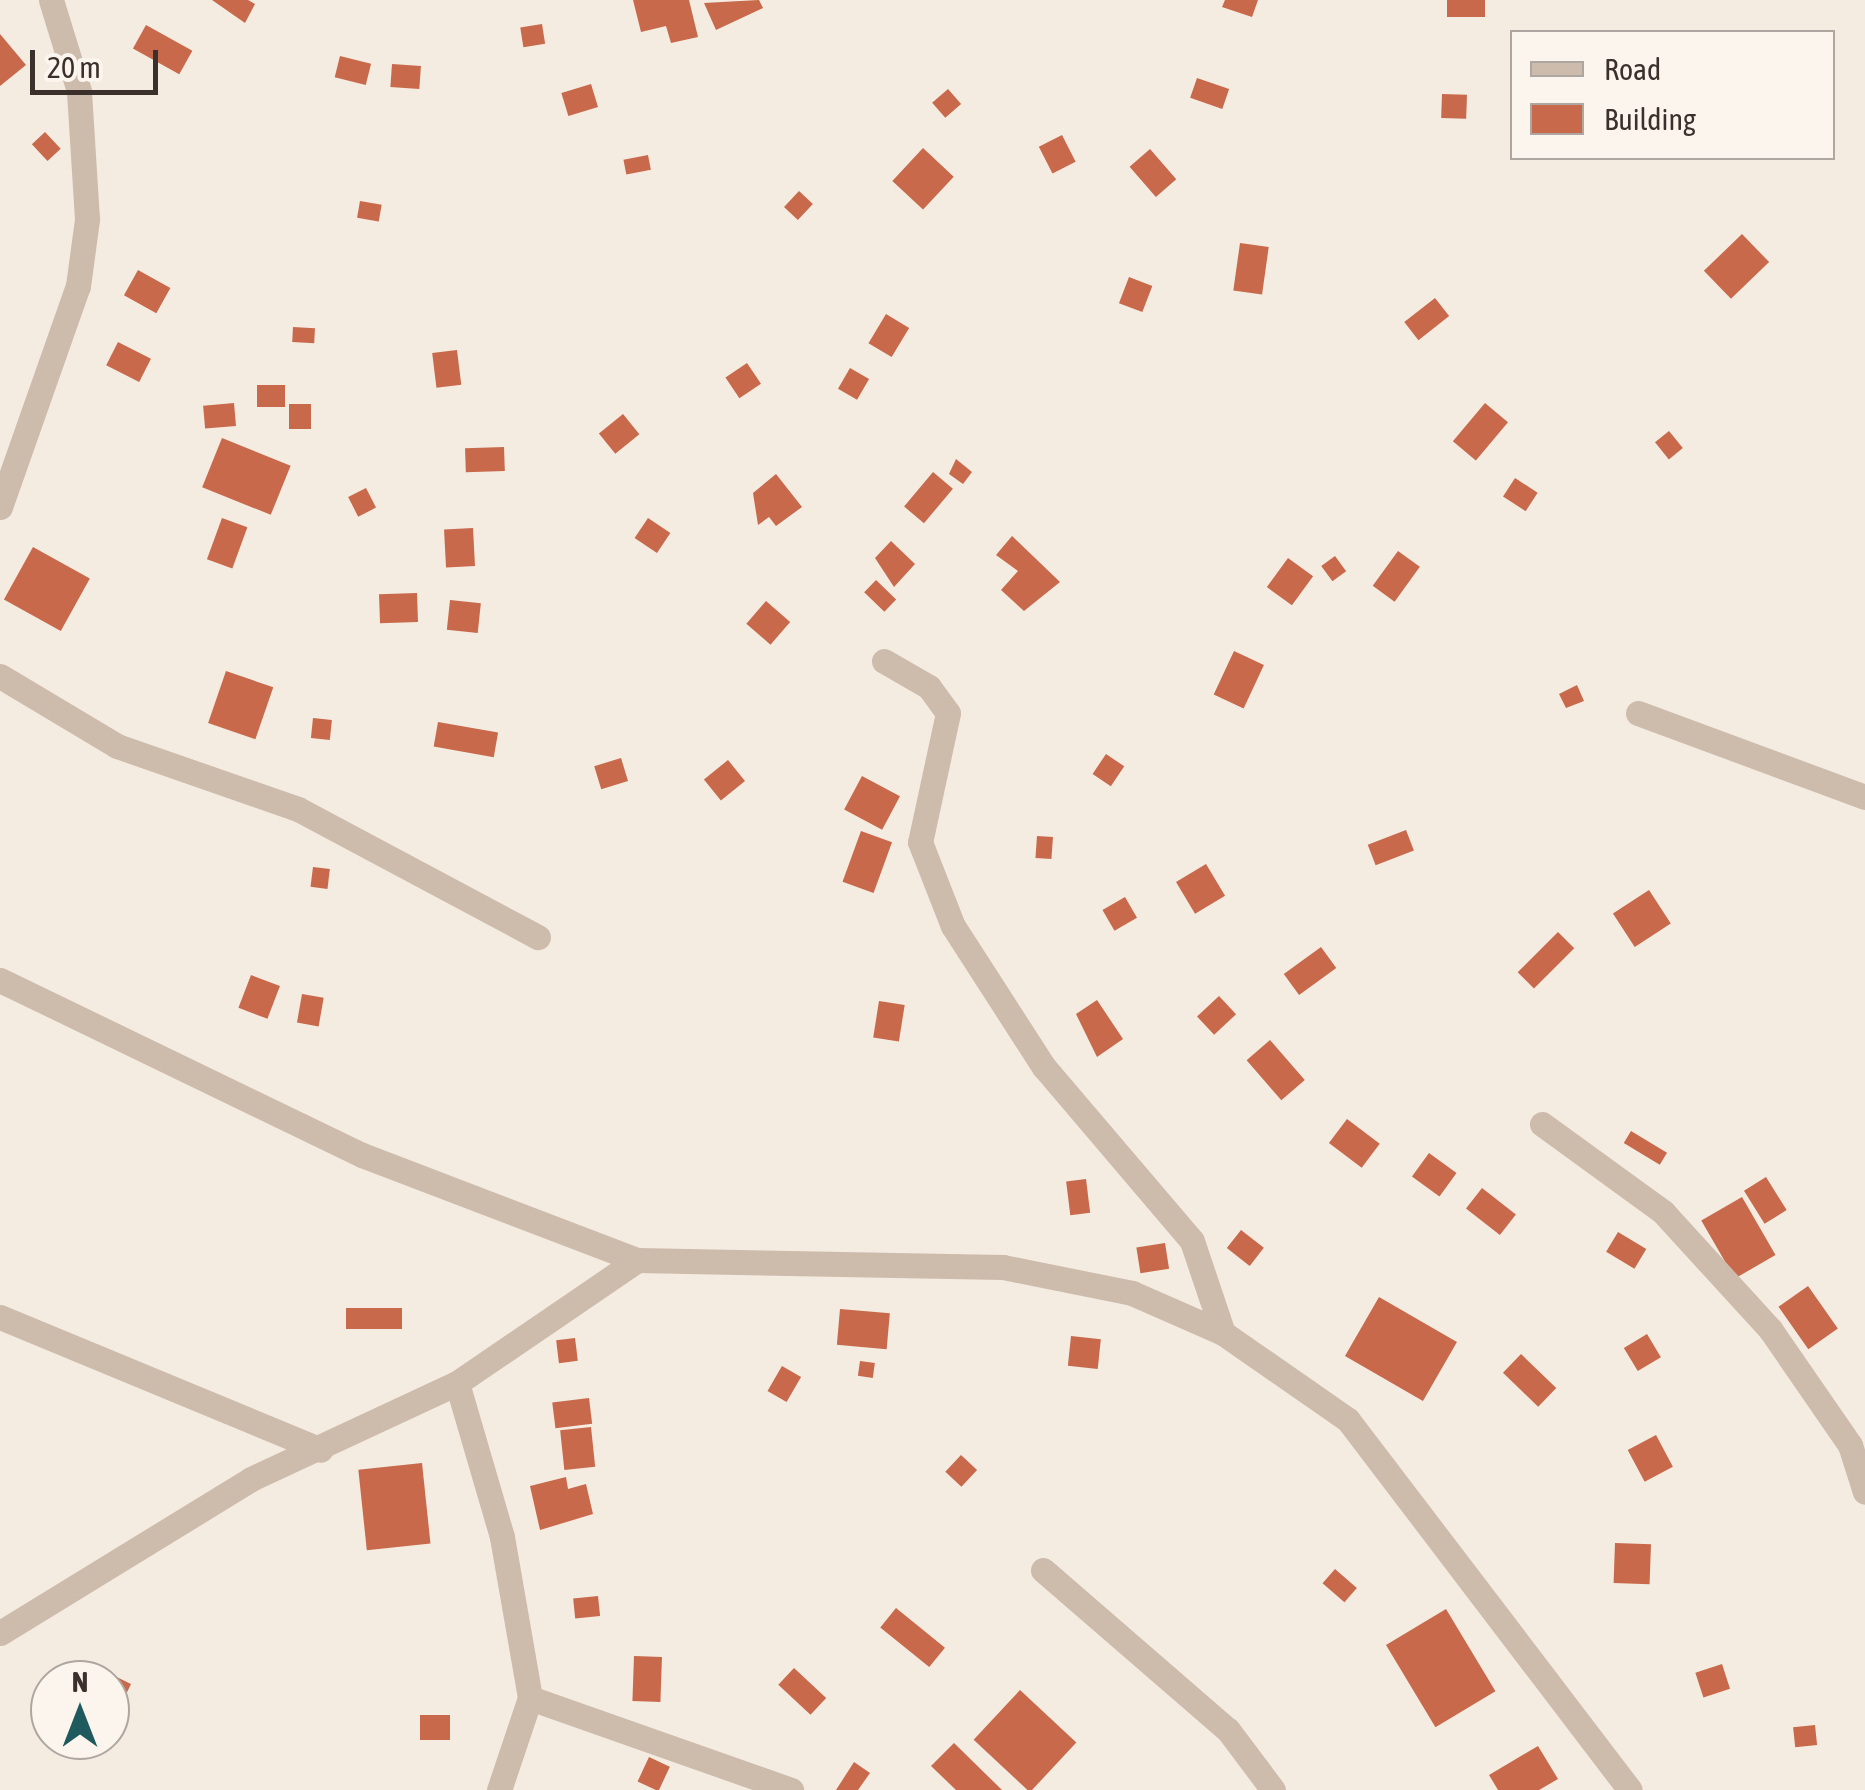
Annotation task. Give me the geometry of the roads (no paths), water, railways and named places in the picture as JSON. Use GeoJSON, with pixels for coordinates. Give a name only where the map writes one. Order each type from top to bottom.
{"type":"FeatureCollection","features":[{"type":"Feature","properties":{"kind":"street"},"geometry":{"type":"LineString","coordinates":[[0,507],[78,286],[87,219],[79,91],[51,0]]}},
{"type":"Feature","properties":{"kind":"street"},"geometry":{"type":"LineString","coordinates":[[884,660],[929,687],[948,712],[920,842],[953,926],[1044,1067],[1192,1241],[1223,1332]]}},
{"type":"Feature","properties":{"kind":"street"},"geometry":{"type":"LineString","coordinates":[[0,676],[117,746],[298,810],[538,937]]}},
{"type":"Feature","properties":{"kind":"street"},"geometry":{"type":"LineString","coordinates":[[1638,712],[1865,796]]}},
{"type":"Feature","properties":{"kind":"street"},"geometry":{"type":"LineString","coordinates":[[0,980],[362,1155],[638,1260],[1003,1266],[1132,1292],[1223,1332],[1348,1420],[1630,1790]]}},
{"type":"Feature","properties":{"kind":"street"},"geometry":{"type":"LineString","coordinates":[[1542,1124],[1664,1212],[1770,1329],[1850,1445],[1865,1492]]}},
{"type":"Feature","properties":{"kind":"street"},"geometry":{"type":"LineString","coordinates":[[0,1633],[250,1479],[322,1450],[457,1383],[638,1260]]}},
{"type":"Feature","properties":{"kind":"street"},"geometry":{"type":"LineString","coordinates":[[0,1316],[322,1450]]}},
{"type":"Feature","properties":{"kind":"street"},"geometry":{"type":"LineString","coordinates":[[457,1383],[502,1537],[530,1698],[499,1790]]}},
{"type":"Feature","properties":{"kind":"street"},"geometry":{"type":"LineString","coordinates":[[1043,1570],[1228,1730],[1273,1790]]}},
{"type":"Feature","properties":{"kind":"street"},"geometry":{"type":"LineString","coordinates":[[530,1698],[791,1790]]}}]}
